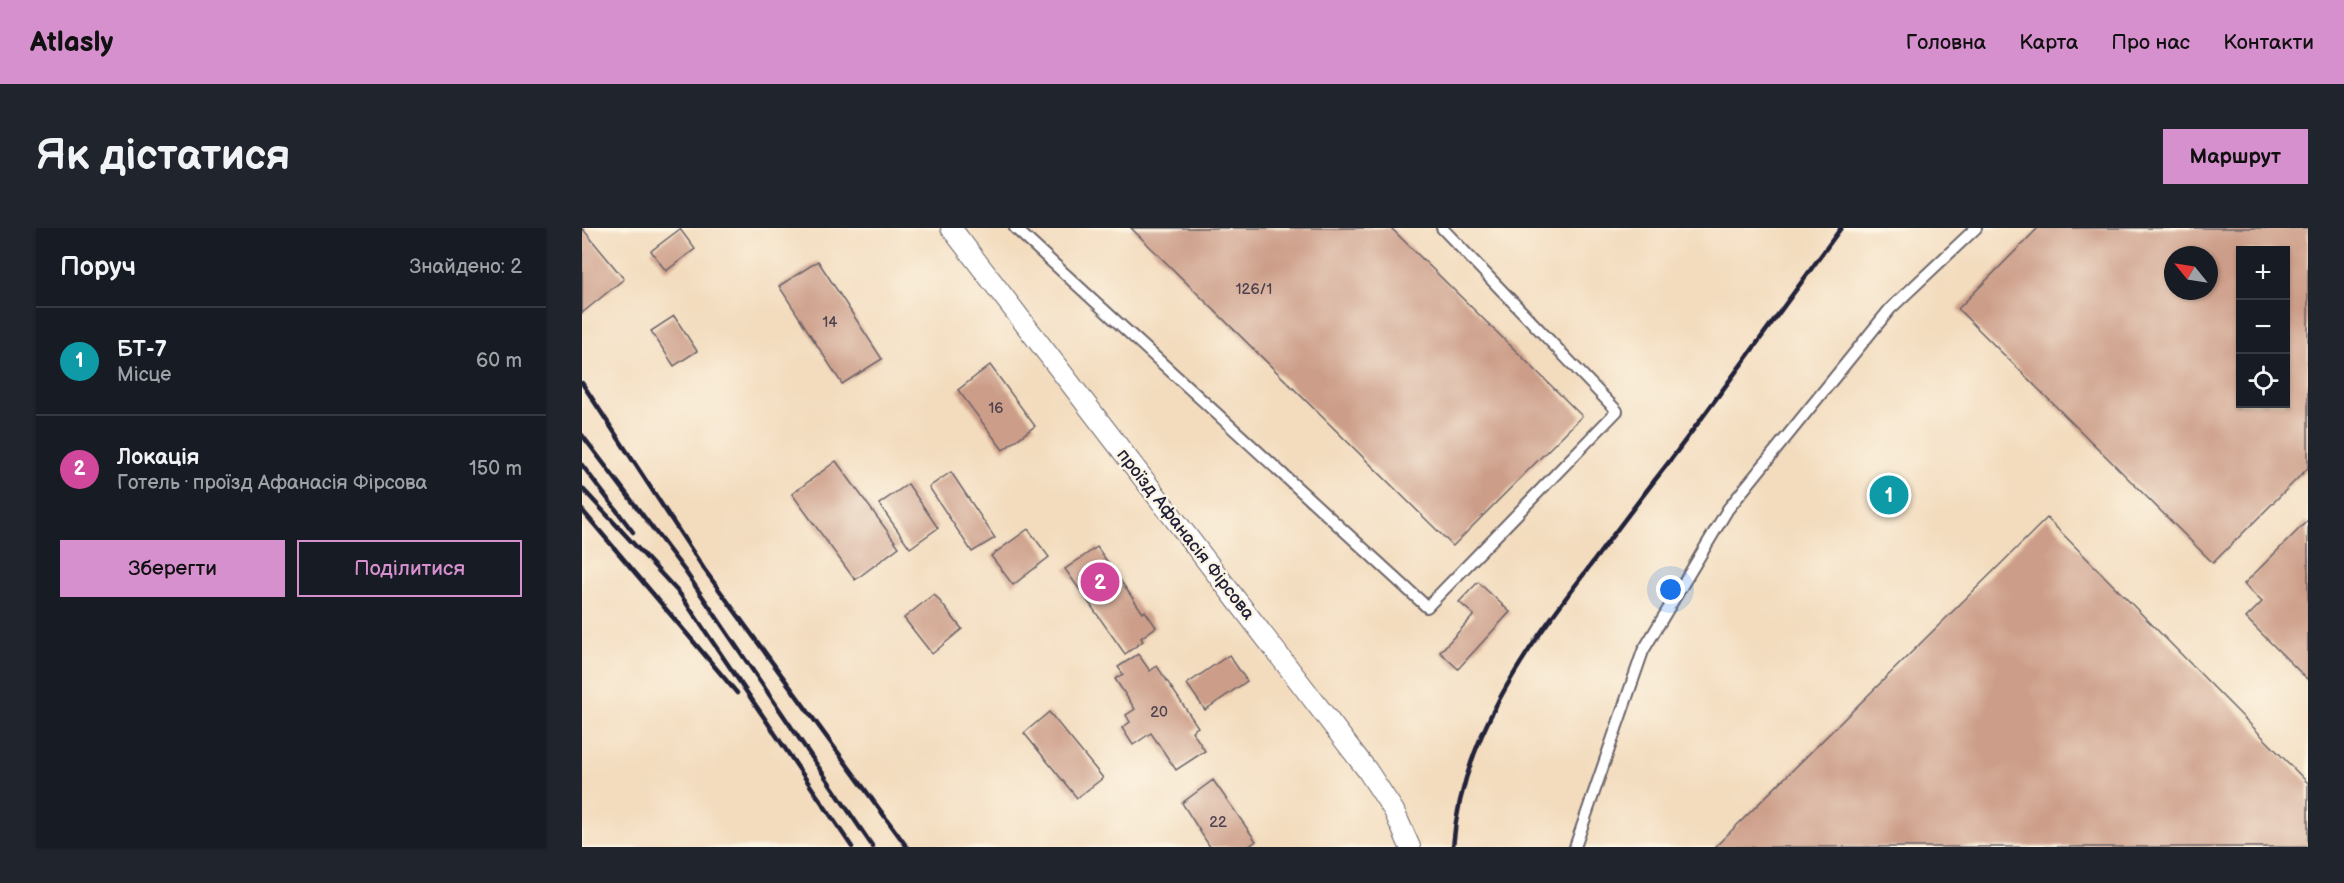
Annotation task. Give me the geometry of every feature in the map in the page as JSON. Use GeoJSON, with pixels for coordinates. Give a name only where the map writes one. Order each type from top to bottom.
{"type":"FeatureCollection","features":[{"type":"Feature","properties":{"kind":"street","name":"проїзд Афанасія Фірсова"},"geometry":{"type":"LineString","coordinates":[[951,228],[1367,770],[1394,811],[1410,847]]}},
{"type":"Feature","properties":{"kind":"lane"},"geometry":{"type":"LineString","coordinates":[[1015,228],[1427,607],[1617,411],[1442,228]]}},
{"type":"Feature","properties":{"kind":"lane"},"geometry":{"type":"LineString","coordinates":[[1575,847],[1643,651],[1728,509],[1890,309],[1976,228]]}},
{"type":"Feature","properties":{"kind":"building"},"geometry":{"type":"Polygon","coordinates":[[[582,228],[624,279],[582,313],[582,228]]]}},
{"type":"Feature","properties":{"kind":"building"},"geometry":{"type":"Polygon","coordinates":[[[1131,228],[1391,228],[1582,416],[1453,546],[1131,228]]]}},
{"type":"Feature","properties":{"kind":"building"},"geometry":{"type":"Polygon","coordinates":[[[2038,228],[2308,228],[2308,468],[2213,563],[1958,309],[2038,228]]]}},
{"type":"Feature","properties":{"kind":"building"},"geometry":{"type":"Polygon","coordinates":[[[680,229],[695,249],[666,271],[651,251],[680,229]]]}},
{"type":"Feature","properties":{"kind":"building"},"geometry":{"type":"Polygon","coordinates":[[[818,261],[882,359],[842,384],[779,286],[818,261]]]}},
{"type":"Feature","properties":{"kind":"building"},"geometry":{"type":"Polygon","coordinates":[[[674,316],[697,351],[674,366],[651,331],[674,316]]]}},
{"type":"Feature","properties":{"kind":"building"},"geometry":{"type":"Polygon","coordinates":[[[990,365],[1035,426],[1003,450],[958,390],[990,365]]]}},
{"type":"Feature","properties":{"kind":"building"},"geometry":{"type":"Polygon","coordinates":[[[836,461],[899,547],[855,580],[792,494],[836,461]]]}},
{"type":"Feature","properties":{"kind":"building"},"geometry":{"type":"Polygon","coordinates":[[[951,472],[995,538],[972,552],[929,487],[951,472]]]}},
{"type":"Feature","properties":{"kind":"building"},"geometry":{"type":"Polygon","coordinates":[[[908,484],[938,528],[910,548],[879,504],[908,484]]]}},
{"type":"Feature","properties":{"kind":"building"},"geometry":{"type":"Polygon","coordinates":[[[2047,518],[2308,783],[2308,847],[1715,847],[2047,518]]]}},
{"type":"Feature","properties":{"kind":"building"},"geometry":{"type":"Polygon","coordinates":[[[2308,520],[2308,680],[2246,618],[2262,602],[2244,584],[2308,520]]]}},
{"type":"Feature","properties":{"kind":"building"},"geometry":{"type":"Polygon","coordinates":[[[1028,529],[1049,557],[1013,585],[991,556],[1028,529]]]}},
{"type":"Feature","properties":{"kind":"building"},"geometry":{"type":"Polygon","coordinates":[[[1097,547],[1143,613],[1145,611],[1156,627],[1141,638],[1143,641],[1125,654],[1065,569],[1097,547]]]}},
{"type":"Feature","properties":{"kind":"building"},"geometry":{"type":"Polygon","coordinates":[[[1478,582],[1510,612],[1458,669],[1440,652],[1474,615],[1459,602],[1478,582]]]}},
{"type":"Feature","properties":{"kind":"building"},"geometry":{"type":"Polygon","coordinates":[[[934,594],[962,629],[932,654],[904,618],[934,594]]]}},
{"type":"Feature","properties":{"kind":"building"},"geometry":{"type":"Polygon","coordinates":[[[1138,654],[1150,671],[1157,666],[1198,727],[1192,731],[1205,751],[1176,770],[1151,733],[1133,745],[1122,728],[1130,722],[1126,715],[1135,709],[1115,679],[1123,674],[1118,667],[1138,654]]]}},
{"type":"Feature","properties":{"kind":"building"},"geometry":{"type":"Polygon","coordinates":[[[1229,655],[1247,681],[1205,710],[1187,684],[1229,655]]]}},
{"type":"Feature","properties":{"kind":"building"},"geometry":{"type":"Polygon","coordinates":[[[1049,712],[1103,778],[1077,798],[1024,733],[1049,712]]]}},
{"type":"Feature","properties":{"kind":"building"},"geometry":{"type":"Polygon","coordinates":[[[1213,780],[1256,841],[1248,847],[1210,847],[1182,803],[1213,780]]]}},
{"type":"Feature","properties":{"kind":"railway"},"geometry":{"type":"LineString","coordinates":[[1453,847],[1458,808],[1468,770],[1482,734],[1519,665],[1563,601],[1841,228]]}},
{"type":"Feature","properties":{"kind":"railway"},"geometry":{"type":"LineString","coordinates":[[582,383],[704,569],[907,847]]}},
{"type":"Feature","properties":{"kind":"railway"},"geometry":{"type":"LineString","coordinates":[[582,435],[685,571],[873,847]]}},
{"type":"Feature","properties":{"kind":"railway"},"geometry":{"type":"LineString","coordinates":[[582,465],[633,532]]}},
{"type":"Feature","properties":{"kind":"railway"},"geometry":{"type":"LineString","coordinates":[[582,488],[680,594],[852,847]]}},
{"type":"Feature","properties":{"kind":"railway"},"geometry":{"type":"LineString","coordinates":[[582,510],[737,693]]}},
{"type":"Feature","properties":{"kind":"place","name":"БТ-7"},"geometry":{"type":"Point","coordinates":[1889,495]}},
{"type":"Feature","properties":{"kind":"place","name":"Локація"},"geometry":{"type":"Point","coordinates":[1100,582]}}]}
